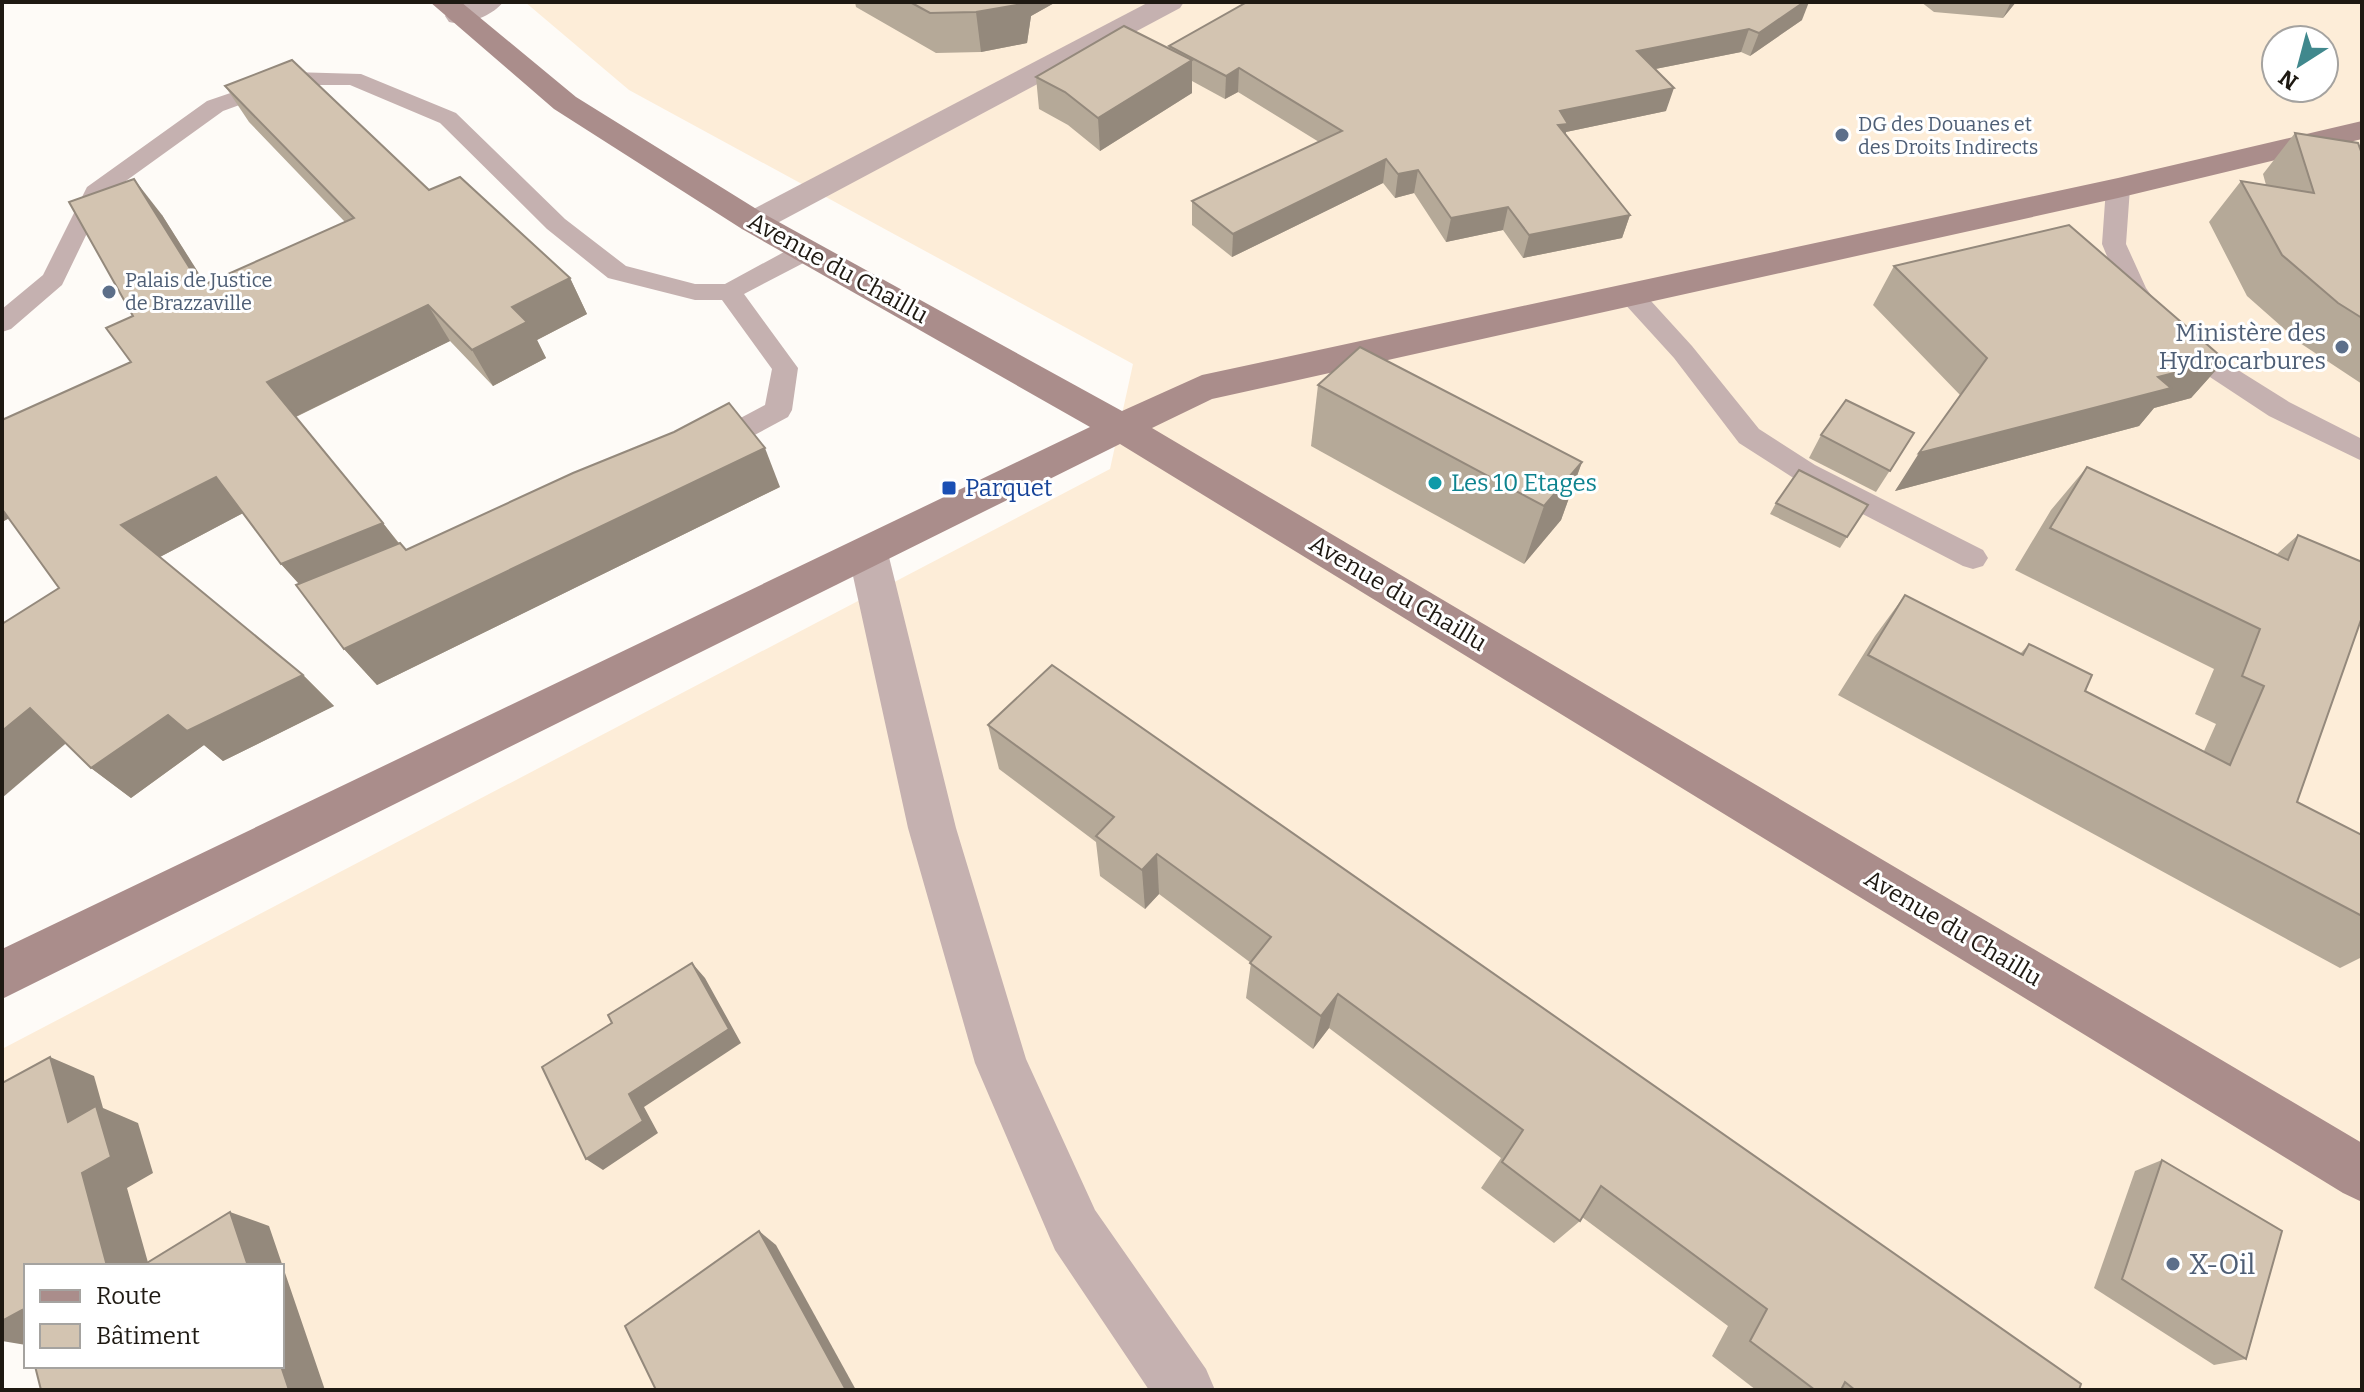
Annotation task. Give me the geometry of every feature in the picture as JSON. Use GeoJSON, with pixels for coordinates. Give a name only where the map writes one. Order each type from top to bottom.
{"type":"FeatureCollection","features":[{"type":"Feature","properties":{"kind":"street"},"geometry":{"type":"LineString","coordinates":[[754,222],[1170,2]]}},
{"type":"Feature","properties":{"kind":"street","name":"Avenue du Chaillu"},"geometry":{"type":"LineString","coordinates":[[464,7],[565,103],[754,222],[1121,427],[2362,1174]]}},
{"type":"Feature","properties":{"kind":"street"},"geometry":{"type":"LineString","coordinates":[[2,975],[1202,388],[2118,188],[2362,130]]}},
{"type":"Feature","properties":{"kind":"street"},"geometry":{"type":"LineString","coordinates":[[868,553],[932,828],[1001,1063],[1075,1230],[1185,1390]]}},
{"type":"Feature","properties":{"kind":"lane"},"geometry":{"type":"LineString","coordinates":[[2,323],[53,279],[95,192],[215,106],[292,78],[353,79],[448,118],[556,224],[617,272],[695,292],[729,292],[806,251]]}},
{"type":"Feature","properties":{"kind":"lane"},"geometry":{"type":"LineString","coordinates":[[2118,188],[2114,244],[2134,290],[2182,347],[2279,409],[2362,451]]}},
{"type":"Feature","properties":{"kind":"lane"},"geometry":{"type":"LineString","coordinates":[[681,462],[778,410],[785,368],[729,292]]}},
{"type":"Feature","properties":{"kind":"lane"},"geometry":{"type":"LineString","coordinates":[[1632,296],[1683,352],[1749,436],[1805,472],[1973,558]]}},
{"type":"Feature","properties":{"kind":"shaded area"},"geometry":{"type":"Polygon","coordinates":[[[525,2],[2362,2],[2362,1390],[60,1390],[284,1368],[284,1264],[25,1264],[2,1194],[2,1049],[1110,469],[1133,364],[629,90],[525,2]]]}},
{"type":"Feature","properties":{"kind":"building"},"geometry":{"type":"Polygon","coordinates":[[[910,2],[1023,4],[976,12],[930,13],[910,2]]]}},
{"type":"Feature","properties":{"kind":"building"},"geometry":{"type":"Polygon","coordinates":[[[1247,2],[1804,2],[1759,33],[1749,29],[1637,51],[1674,88],[1560,111],[1568,124],[1558,125],[1630,215],[1529,235],[1508,207],[1451,218],[1418,170],[1398,174],[1386,159],[1233,234],[1192,201],[1342,131],[1239,68],[1226,76],[1169,46],[1247,2]]]}},
{"type":"Feature","properties":{"kind":"building"},"geometry":{"type":"Polygon","coordinates":[[[1124,26],[1192,60],[1098,118],[1065,92],[1036,77],[1124,26]]]}},
{"type":"Feature","properties":{"kind":"building"},"geometry":{"type":"Polygon","coordinates":[[[292,60],[429,190],[460,177],[570,278],[512,307],[527,322],[472,350],[428,305],[267,382],[383,523],[281,564],[216,477],[121,525],[303,675],[187,731],[168,715],[91,768],[30,708],[2,731],[2,624],[59,588],[2,509],[2,420],[131,362],[106,328],[133,316],[69,202],[134,179],[201,286],[354,218],[225,86],[292,60]]]}},
{"type":"Feature","properties":{"kind":"building"},"geometry":{"type":"Polygon","coordinates":[[[2295,133],[2358,143],[2362,154],[2362,318],[2338,303],[2282,255],[2241,181],[2314,193],[2295,133]]]}},
{"type":"Feature","properties":{"kind":"building"},"geometry":{"type":"Polygon","coordinates":[[[2069,225],[2225,360],[2158,377],[2171,388],[1919,453],[1987,358],[1894,266],[2069,225]]]}},
{"type":"Feature","properties":{"kind":"building"},"geometry":{"type":"Polygon","coordinates":[[[1360,347],[1582,462],[1544,506],[1318,385],[1360,347]]]}},
{"type":"Feature","properties":{"kind":"building"},"geometry":{"type":"Polygon","coordinates":[[[1846,400],[1914,433],[1890,471],[1821,435],[1846,400]]]}},
{"type":"Feature","properties":{"kind":"building"},"geometry":{"type":"Polygon","coordinates":[[[729,403],[765,448],[344,649],[296,585],[400,543],[406,550],[573,473],[674,432],[729,403]]]}},
{"type":"Feature","properties":{"kind":"building"},"geometry":{"type":"Polygon","coordinates":[[[2087,467],[2288,560],[2298,535],[2362,562],[2362,617],[2297,802],[2362,835],[2362,916],[1868,655],[1905,595],[2023,655],[2029,644],[2092,675],[2085,691],[2230,765],[2264,686],[2242,676],[2260,629],[2050,528],[2087,467]]]}},
{"type":"Feature","properties":{"kind":"building"},"geometry":{"type":"Polygon","coordinates":[[[1799,470],[1868,505],[1847,537],[1776,503],[1799,470]]]}},
{"type":"Feature","properties":{"kind":"building"},"geometry":{"type":"Polygon","coordinates":[[[1052,665],[2081,1384],[2079,1390],[1855,1390],[1845,1382],[1841,1390],[1815,1390],[1750,1341],[1767,1309],[1601,1186],[1580,1221],[1502,1162],[1523,1130],[1338,994],[1321,1016],[1250,963],[1271,937],[1157,854],[1142,870],[1096,836],[1114,817],[988,725],[1052,665]]]}},
{"type":"Feature","properties":{"kind":"building"},"geometry":{"type":"Polygon","coordinates":[[[692,963],[729,1029],[629,1094],[643,1121],[586,1159],[542,1067],[612,1023],[608,1015],[692,963]]]}},
{"type":"Feature","properties":{"kind":"building"},"geometry":{"type":"Polygon","coordinates":[[[50,1057],[68,1122],[96,1106],[111,1157],[82,1173],[106,1264],[24,1264],[24,1318],[22,1310],[2,1321],[2,1083],[50,1057]]]}},
{"type":"Feature","properties":{"kind":"building","name":"X-Oil"},"geometry":{"type":"Polygon","coordinates":[[[2162,1160],[2282,1231],[2246,1359],[2122,1279],[2162,1160]]]}},
{"type":"Feature","properties":{"kind":"building"},"geometry":{"type":"Polygon","coordinates":[[[230,1212],[247,1264],[145,1264],[230,1212]]]}},
{"type":"Feature","properties":{"kind":"building"},"geometry":{"type":"Polygon","coordinates":[[[759,1231],[846,1390],[656,1390],[625,1326],[759,1231]]]}},
{"type":"Feature","properties":{"kind":"building"},"geometry":{"type":"Polygon","coordinates":[[[36,1368],[282,1368],[289,1390],[41,1390],[36,1368]]]}},
{"type":"Feature","properties":{"kind":"place","name":"DG des Douanes et des Droits Indirects"},"geometry":{"type":"Point","coordinates":[1842,135]}},
{"type":"Feature","properties":{"kind":"place","name":"Palais de Justice de Brazzaville"},"geometry":{"type":"Point","coordinates":[109,292]}},
{"type":"Feature","properties":{"kind":"place","name":"Ministère des Hydrocarbures"},"geometry":{"type":"Point","coordinates":[2342,347]}},
{"type":"Feature","properties":{"kind":"place","name":"Les 10 Etages"},"geometry":{"type":"Point","coordinates":[1435,483]}},
{"type":"Feature","properties":{"kind":"place","name":"Parquet"},"geometry":{"type":"Point","coordinates":[949,488]}},
{"type":"Feature","properties":{"kind":"place","name":"X-Oil"},"geometry":{"type":"Point","coordinates":[2173,1264]}}]}
